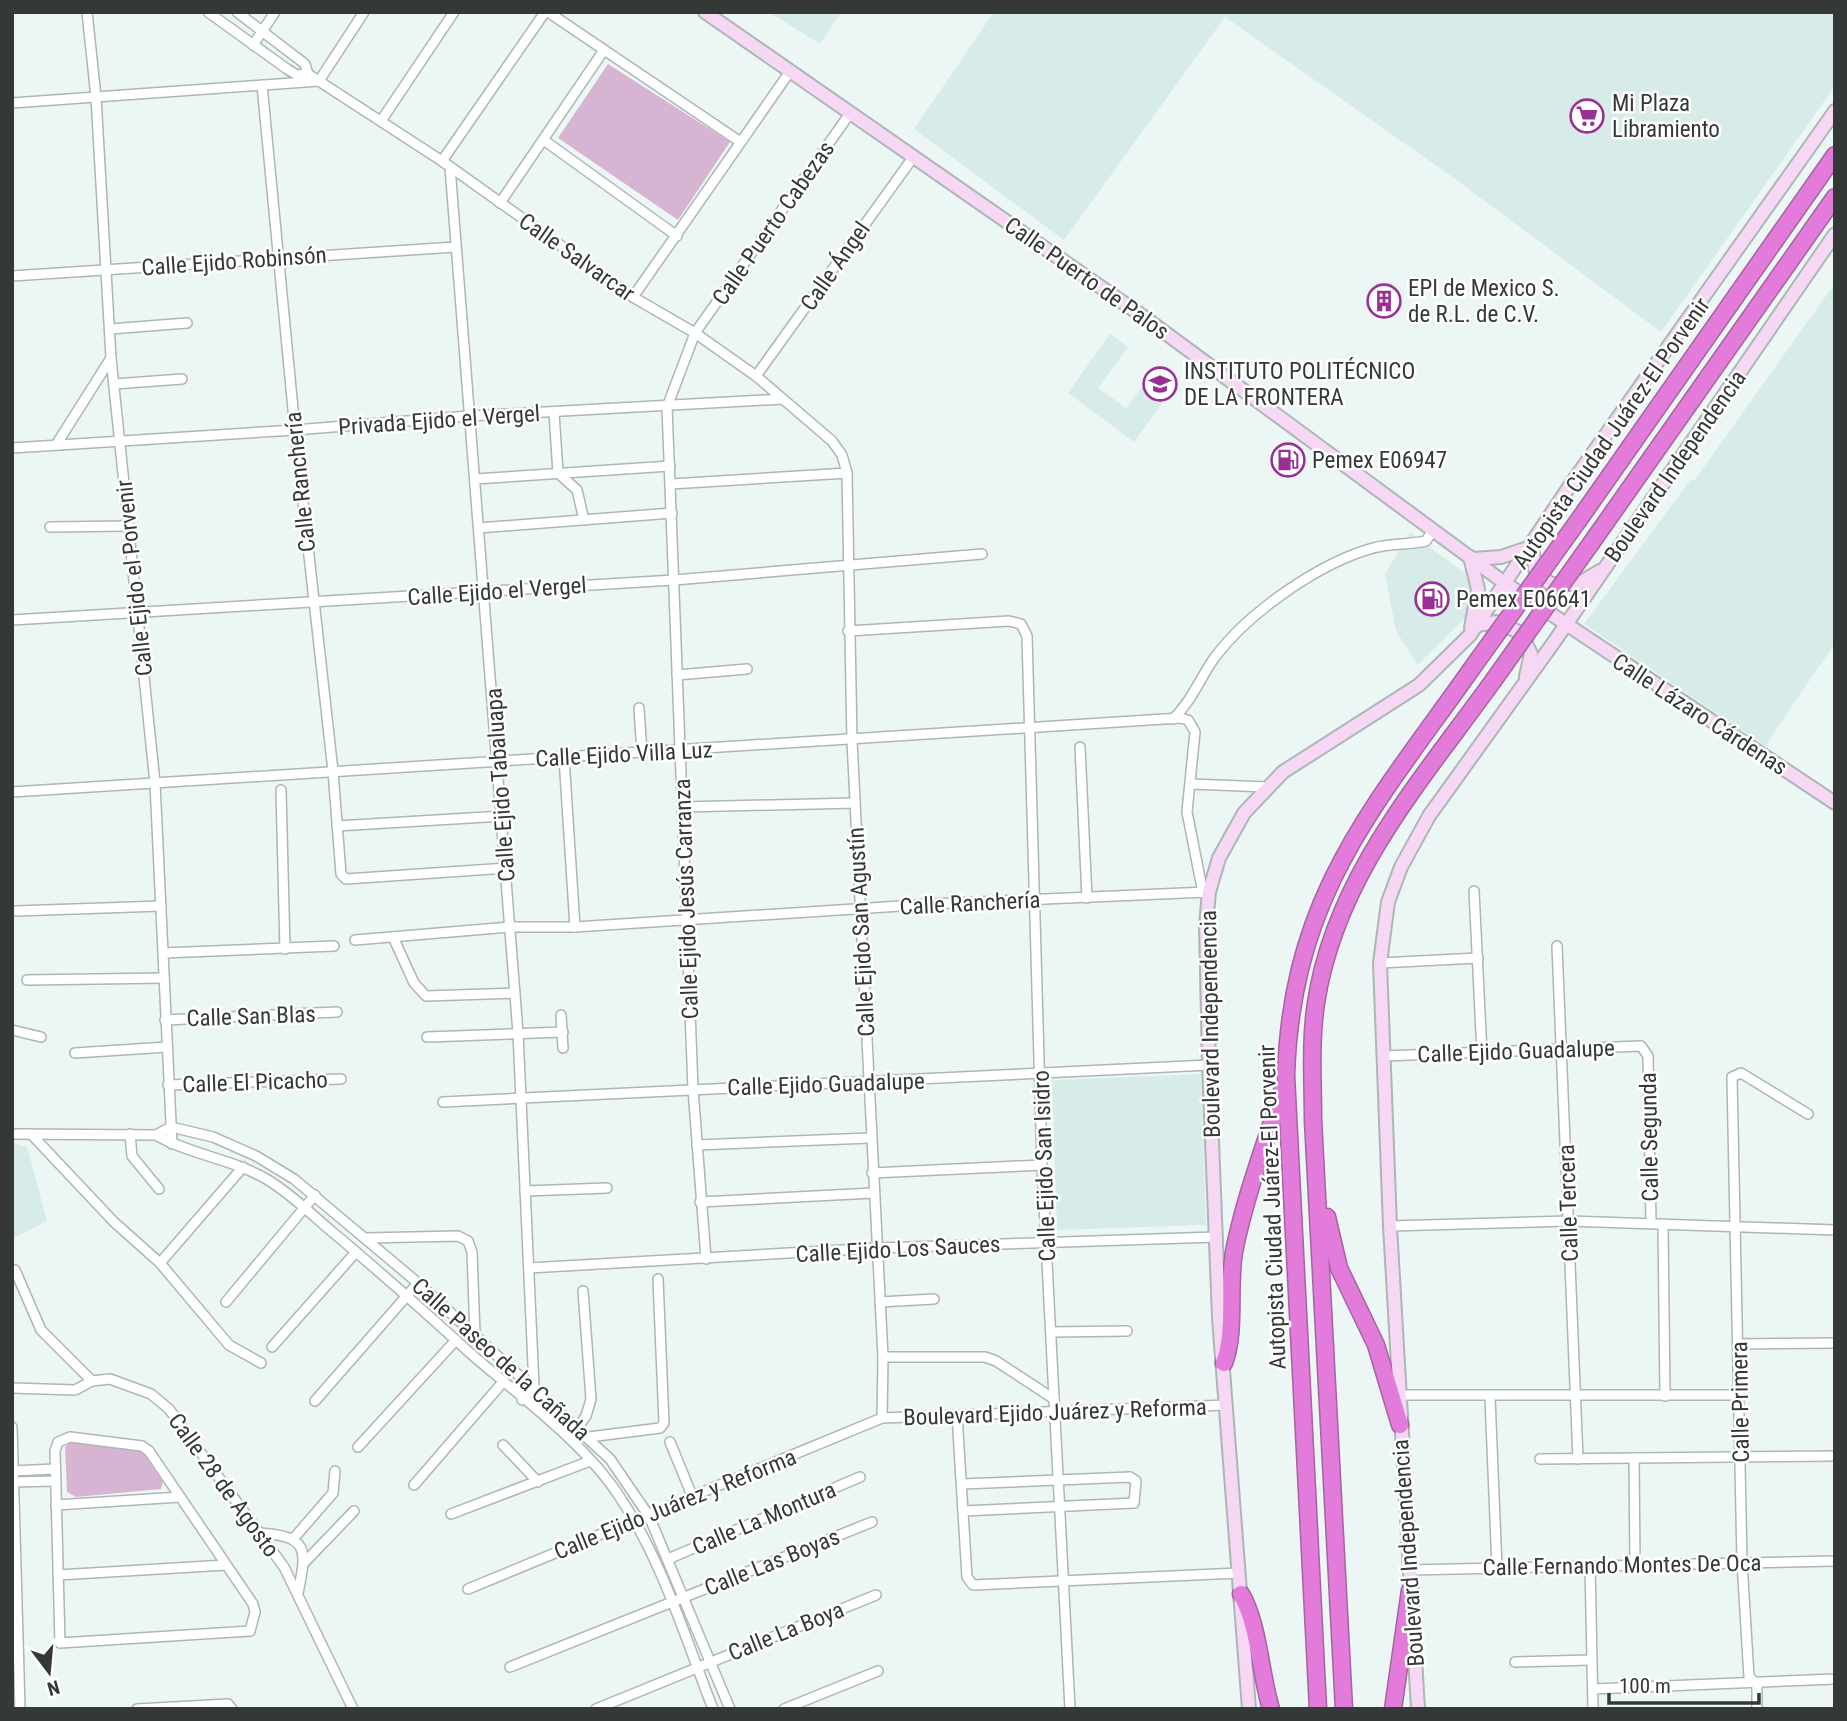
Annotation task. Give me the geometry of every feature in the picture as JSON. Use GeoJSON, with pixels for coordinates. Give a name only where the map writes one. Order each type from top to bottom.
{"type":"FeatureCollection","features":[{"type":"Feature","properties":{"kind":"highway","name":"Autopista Ciudad Juárez-El Porvenir"},"geometry":{"type":"LineString","coordinates":[[1318,1709],[1286,1075],[1288,1031],[1298,972],[1325,890],[1367,816],[1835,155]]}},
{"type":"Feature","properties":{"kind":"highway"},"geometry":{"type":"LineString","coordinates":[[1344,1709],[1317,1168],[1313,1021],[1327,952],[1341,911],[1384,832],[1835,197]]}},
{"type":"Feature","properties":{"kind":"highway"},"geometry":{"type":"LineString","coordinates":[[1224,1363],[1228,1345],[1231,1277],[1238,1234],[1286,1075]]}},
{"type":"Feature","properties":{"kind":"highway"},"geometry":{"type":"LineString","coordinates":[[1317,1168],[1339,1268],[1376,1345],[1400,1425]]}},
{"type":"Feature","properties":{"kind":"highway"},"geometry":{"type":"LineString","coordinates":[[1393,1709],[1410,1590]]}},
{"type":"Feature","properties":{"kind":"highway"},"geometry":{"type":"LineString","coordinates":[[1241,1594],[1251,1614],[1258,1660],[1271,1709]]}},
{"type":"Feature","properties":{"kind":"main road","name":"Calle Puerto de Palos"},"geometry":{"type":"LineString","coordinates":[[705,12],[1152,323],[1565,625]]}},
{"type":"Feature","properties":{"kind":"main road","name":"Boulevard Independencia"},"geometry":{"type":"LineString","coordinates":[[1249,1709],[1216,1237],[1206,892],[1227,841],[1244,813],[1267,787],[1293,764],[1419,685],[1474,630],[1571,484],[1835,111]]}},
{"type":"Feature","properties":{"kind":"main road","name":"Boulevard Independencia"},"geometry":{"type":"LineString","coordinates":[[1418,1709],[1400,1425],[1380,963],[1388,902],[1412,844],[1835,234]]}},
{"type":"Feature","properties":{"kind":"main road"},"geometry":{"type":"LineString","coordinates":[[1524,683],[1531,654],[1526,639],[1505,624],[1474,630],[1478,589],[1471,558],[1500,557],[1532,545],[1535,569],[1550,584],[1578,584],[1605,568]]}},
{"type":"Feature","properties":{"kind":"main road","name":"Calle Lázaro Cárdenas"},"geometry":{"type":"LineString","coordinates":[[1565,625],[1835,803]]}},
{"type":"Feature","properties":{"kind":"street","name":"Calle Ejido el Porvenir"},"geometry":{"type":"LineString","coordinates":[[87,12],[96,96],[111,358],[155,783],[172,1144]]}},
{"type":"Feature","properties":{"kind":"street","name":"Calle Salvarcar"},"geometry":{"type":"LineString","coordinates":[[208,12],[287,69],[297,75],[308,74],[446,164],[633,297],[695,334],[756,376],[838,448]]}},
{"type":"Feature","properties":{"kind":"street","name":"Calle Salvarcar"},"geometry":{"type":"LineString","coordinates":[[237,12],[305,64],[308,74]]}},
{"type":"Feature","properties":{"kind":"street"},"geometry":{"type":"LineString","coordinates":[[253,44],[275,12]]}},
{"type":"Feature","properties":{"kind":"street"},"geometry":{"type":"LineString","coordinates":[[12,103],[319,81],[364,12]]}},
{"type":"Feature","properties":{"kind":"street"},"geometry":{"type":"LineString","coordinates":[[381,121],[454,12]]}},
{"type":"Feature","properties":{"kind":"street"},"geometry":{"type":"LineString","coordinates":[[446,164],[546,12],[740,141]]}},
{"type":"Feature","properties":{"kind":"street"},"geometry":{"type":"LineString","coordinates":[[500,203],[545,141],[604,50]]}},
{"type":"Feature","properties":{"kind":"street"},"geometry":{"type":"LineString","coordinates":[[633,297],[791,70]]}},
{"type":"Feature","properties":{"kind":"street","name":"Calle Ranchería"},"geometry":{"type":"LineString","coordinates":[[262,85],[342,878],[507,868]]}},
{"type":"Feature","properties":{"kind":"street","name":"Calle Puerto Cabezas"},"geometry":{"type":"LineString","coordinates":[[695,334],[851,112]]}},
{"type":"Feature","properties":{"kind":"street"},"geometry":{"type":"LineString","coordinates":[[545,141],[677,236]]}},
{"type":"Feature","properties":{"kind":"street","name":"Calle Ángel"},"geometry":{"type":"LineString","coordinates":[[756,376],[914,156]]}},
{"type":"Feature","properties":{"kind":"street","name":"Calle Ejido Tabaluapa"},"geometry":{"type":"LineString","coordinates":[[446,164],[486,593],[507,868],[522,1098],[534,1386]]}},
{"type":"Feature","properties":{"kind":"street","name":"Calle Ejido Robinsón"},"geometry":{"type":"LineString","coordinates":[[12,276],[455,247]]}},
{"type":"Feature","properties":{"kind":"street"},"geometry":{"type":"LineString","coordinates":[[110,329],[187,323]]}},
{"type":"Feature","properties":{"kind":"street","name":"Calle Ejido Jesús Carranza"},"geometry":{"type":"LineString","coordinates":[[695,334],[667,407],[693,1089],[706,1259]]}},
{"type":"Feature","properties":{"kind":"street"},"geometry":{"type":"LineString","coordinates":[[56,445],[111,358]]}},
{"type":"Feature","properties":{"kind":"street"},"geometry":{"type":"LineString","coordinates":[[114,384],[182,379]]}},
{"type":"Feature","properties":{"kind":"street","name":"Privada Ejido el Vergel"},"geometry":{"type":"LineString","coordinates":[[12,448],[469,416],[783,399]]}},
{"type":"Feature","properties":{"kind":"street"},"geometry":{"type":"LineString","coordinates":[[554,413],[558,473],[577,490],[584,520]]}},
{"type":"Feature","properties":{"kind":"street","name":"Calle Ejido San Agustín"},"geometry":{"type":"LineString","coordinates":[[838,448],[847,473],[846,565],[852,741],[862,909],[867,1082],[883,1357],[882,1418]]}},
{"type":"Feature","properties":{"kind":"street"},"geometry":{"type":"LineString","coordinates":[[475,479],[670,466]]}},
{"type":"Feature","properties":{"kind":"street"},"geometry":{"type":"LineString","coordinates":[[671,484],[847,473]]}},
{"type":"Feature","properties":{"kind":"street"},"geometry":{"type":"LineString","coordinates":[[479,528],[673,513]]}},
{"type":"Feature","properties":{"kind":"street"},"geometry":{"type":"LineString","coordinates":[[50,527],[128,526]]}},
{"type":"Feature","properties":{"kind":"street"},"geometry":{"type":"LineString","coordinates":[[1173,719],[1187,704],[1215,657],[1258,612],[1357,554],[1387,544],[1426,541],[1433,530]]}},
{"type":"Feature","properties":{"kind":"street","name":"Calle Ejido el Vergel"},"geometry":{"type":"LineString","coordinates":[[12,620],[486,593],[982,554]]}},
{"type":"Feature","properties":{"kind":"street","name":"Calle Ejido San Isidro"},"geometry":{"type":"LineString","coordinates":[[848,631],[1009,621],[1021,624],[1027,636],[1042,1166],[1070,1709]]}},
{"type":"Feature","properties":{"kind":"street"},"geometry":{"type":"LineString","coordinates":[[677,675],[747,669]]}},
{"type":"Feature","properties":{"kind":"street"},"geometry":{"type":"LineString","coordinates":[[639,708],[642,754]]}},
{"type":"Feature","properties":{"kind":"street","name":"Calle Ejido Villa Luz"},"geometry":{"type":"LineString","coordinates":[[12,792],[1173,719],[1185,719],[1192,723],[1195,732],[1191,784]]}},
{"type":"Feature","properties":{"kind":"street"},"geometry":{"type":"LineString","coordinates":[[1080,747],[1087,898]]}},
{"type":"Feature","properties":{"kind":"street"},"geometry":{"type":"LineString","coordinates":[[564,758],[575,927]]}},
{"type":"Feature","properties":{"kind":"street"},"geometry":{"type":"LineString","coordinates":[[1206,892],[1188,820],[1191,784],[1267,787]]}},
{"type":"Feature","properties":{"kind":"street"},"geometry":{"type":"LineString","coordinates":[[281,790],[285,949]]}},
{"type":"Feature","properties":{"kind":"street"},"geometry":{"type":"LineString","coordinates":[[683,807],[855,803]]}},
{"type":"Feature","properties":{"kind":"street"},"geometry":{"type":"LineString","coordinates":[[337,825],[503,816]]}},
{"type":"Feature","properties":{"kind":"street"},"geometry":{"type":"LineString","coordinates":[[1474,891],[1482,1053]]}},
{"type":"Feature","properties":{"kind":"street","name":"Calle Ranchería"},"geometry":{"type":"LineString","coordinates":[[355,940],[510,928],[575,927],[1035,899],[1206,892]]}},
{"type":"Feature","properties":{"kind":"street"},"geometry":{"type":"LineString","coordinates":[[16,911],[160,906]]}},
{"type":"Feature","properties":{"kind":"street"},"geometry":{"type":"LineString","coordinates":[[393,937],[414,983],[429,998],[515,993]]}},
{"type":"Feature","properties":{"kind":"street"},"geometry":{"type":"LineString","coordinates":[[163,953],[334,946]]}},
{"type":"Feature","properties":{"kind":"street","name":"Calle Tercera"},"geometry":{"type":"LineString","coordinates":[[1557,946],[1578,1459]]}},
{"type":"Feature","properties":{"kind":"street"},"geometry":{"type":"LineString","coordinates":[[1380,963],[1478,958]]}},
{"type":"Feature","properties":{"kind":"street"},"geometry":{"type":"LineString","coordinates":[[27,980],[164,978]]}},
{"type":"Feature","properties":{"kind":"street","name":"Calle San Blas"},"geometry":{"type":"LineString","coordinates":[[166,1020],[337,1012]]}},
{"type":"Feature","properties":{"kind":"street"},"geometry":{"type":"LineString","coordinates":[[562,1015],[563,1048]]}},
{"type":"Feature","properties":{"kind":"street"},"geometry":{"type":"LineString","coordinates":[[12,1030],[41,1037]]}},
{"type":"Feature","properties":{"kind":"street"},"geometry":{"type":"LineString","coordinates":[[427,1037],[563,1032]]}},
{"type":"Feature","properties":{"kind":"street","name":"Calle Ejido Guadalupe"},"geometry":{"type":"LineString","coordinates":[[1384,1056],[1641,1046],[1646,1050]]}},
{"type":"Feature","properties":{"kind":"street"},"geometry":{"type":"LineString","coordinates":[[75,1053],[167,1047]]}},
{"type":"Feature","properties":{"kind":"street","name":"Calle Segunda"},"geometry":{"type":"LineString","coordinates":[[1646,1050],[1651,1223]]}},
{"type":"Feature","properties":{"kind":"street","name":"Calle Ejido Guadalupe"},"geometry":{"type":"LineString","coordinates":[[443,1102],[1209,1065]]}},
{"type":"Feature","properties":{"kind":"street","name":"Calle Primera"},"geometry":{"type":"LineString","coordinates":[[1757,1709],[1757,1684],[1749,1677],[1742,1562],[1740,1395],[1730,1091],[1733,1075],[1741,1073],[1808,1114]]}},
{"type":"Feature","properties":{"kind":"street","name":"Calle El Picacho"},"geometry":{"type":"LineString","coordinates":[[168,1085],[341,1079]]}},
{"type":"Feature","properties":{"kind":"street"},"geometry":{"type":"LineString","coordinates":[[156,1135],[171,1127]]}},
{"type":"Feature","properties":{"kind":"street","name":"Calle Paseo de la Cañada"},"geometry":{"type":"LineString","coordinates":[[171,1127],[213,1137],[256,1156],[315,1195],[418,1283],[589,1437],[618,1468],[649,1516],[730,1709]]}},
{"type":"Feature","properties":{"kind":"street","name":"Calle Paseo de la Cañada"},"geometry":{"type":"LineString","coordinates":[[12,1134],[156,1135],[172,1144],[243,1167],[279,1187],[407,1294],[590,1461],[617,1492],[636,1522],[673,1603],[697,1668]]}},
{"type":"Feature","properties":{"kind":"street"},"geometry":{"type":"LineString","coordinates":[[32,1134],[114,1222],[160,1263],[229,1345],[261,1363]]}},
{"type":"Feature","properties":{"kind":"street"},"geometry":{"type":"LineString","coordinates":[[130,1134],[132,1156],[159,1189]]}},
{"type":"Feature","properties":{"kind":"street"},"geometry":{"type":"LineString","coordinates":[[697,1145],[870,1138]]}},
{"type":"Feature","properties":{"kind":"street"},"geometry":{"type":"LineString","coordinates":[[872,1173],[1042,1166]]}},
{"type":"Feature","properties":{"kind":"street"},"geometry":{"type":"LineString","coordinates":[[160,1263],[243,1167]]}},
{"type":"Feature","properties":{"kind":"street"},"geometry":{"type":"LineString","coordinates":[[526,1191],[607,1188]]}},
{"type":"Feature","properties":{"kind":"street"},"geometry":{"type":"LineString","coordinates":[[700,1202],[873,1193]]}},
{"type":"Feature","properties":{"kind":"street"},"geometry":{"type":"LineString","coordinates":[[226,1302],[315,1195]]}},
{"type":"Feature","properties":{"kind":"street"},"geometry":{"type":"LineString","coordinates":[[1390,1226],[1569,1221],[1835,1230]]}},
{"type":"Feature","properties":{"kind":"street","name":"Calle Segunda"},"geometry":{"type":"LineString","coordinates":[[1663,1224],[1665,1396]]}},
{"type":"Feature","properties":{"kind":"street"},"geometry":{"type":"LineString","coordinates":[[366,1238],[457,1236],[468,1241],[472,1252],[475,1334]]}},
{"type":"Feature","properties":{"kind":"street","name":"Calle Ejido Los Sauces"},"geometry":{"type":"LineString","coordinates":[[529,1268],[877,1248],[1216,1237]]}},
{"type":"Feature","properties":{"kind":"street"},"geometry":{"type":"LineString","coordinates":[[272,1347],[356,1252]]}},
{"type":"Feature","properties":{"kind":"street"},"geometry":{"type":"LineString","coordinates":[[15,1270],[41,1330],[92,1381]]}},
{"type":"Feature","properties":{"kind":"street"},"geometry":{"type":"LineString","coordinates":[[589,1437],[660,1428],[664,1423],[658,1279]]}},
{"type":"Feature","properties":{"kind":"street"},"geometry":{"type":"LineString","coordinates":[[315,1401],[418,1283]]}},
{"type":"Feature","properties":{"kind":"street"},"geometry":{"type":"LineString","coordinates":[[578,1427],[586,1416],[590,1399],[583,1290]]}},
{"type":"Feature","properties":{"kind":"street"},"geometry":{"type":"LineString","coordinates":[[880,1302],[934,1299]]}},
{"type":"Feature","properties":{"kind":"street"},"geometry":{"type":"LineString","coordinates":[[1051,1332],[1127,1331]]}},
{"type":"Feature","properties":{"kind":"street"},"geometry":{"type":"LineString","coordinates":[[358,1447],[456,1340]]}},
{"type":"Feature","properties":{"kind":"street"},"geometry":{"type":"LineString","coordinates":[[1738,1344],[1835,1343]]}},
{"type":"Feature","properties":{"kind":"street"},"geometry":{"type":"LineString","coordinates":[[883,1357],[956,1355],[996,1362],[1054,1399]]}},
{"type":"Feature","properties":{"kind":"street","name":"Calle 28 de Agosto"},"geometry":{"type":"LineString","coordinates":[[12,1388],[75,1390],[92,1381],[110,1379],[151,1394],[169,1409],[259,1533],[298,1593],[304,1615],[353,1709]]}},
{"type":"Feature","properties":{"kind":"street"},"geometry":{"type":"LineString","coordinates":[[414,1485],[503,1382]]}},
{"type":"Feature","properties":{"kind":"street"},"geometry":{"type":"LineString","coordinates":[[522,1400],[534,1386]]}},
{"type":"Feature","properties":{"kind":"street"},"geometry":{"type":"LineString","coordinates":[[1399,1395],[1740,1395]]}},
{"type":"Feature","properties":{"kind":"street"},"geometry":{"type":"LineString","coordinates":[[1490,1396],[1497,1568]]}},
{"type":"Feature","properties":{"kind":"street","name":"Boulevard Ejido Juárez y Reforma"},"geometry":{"type":"LineString","coordinates":[[882,1418],[1227,1405]]}},
{"type":"Feature","properties":{"kind":"street"},"geometry":{"type":"LineString","coordinates":[[957,1415],[970,1583],[976,1586],[1239,1573]]}},
{"type":"Feature","properties":{"kind":"street","name":"Calle Ejido Juárez y Reforma"},"geometry":{"type":"LineString","coordinates":[[468,1589],[636,1522],[882,1418]]}},
{"type":"Feature","properties":{"kind":"street"},"geometry":{"type":"LineString","coordinates":[[12,1427],[20,1709]]}},
{"type":"Feature","properties":{"kind":"street"},"geometry":{"type":"LineString","coordinates":[[64,1438],[142,1447],[149,1451],[255,1608],[250,1631],[60,1643],[55,1469],[55,1447],[64,1438]]}},
{"type":"Feature","properties":{"kind":"street"},"geometry":{"type":"LineString","coordinates":[[670,1442],[693,1498]]}},
{"type":"Feature","properties":{"kind":"street"},"geometry":{"type":"LineString","coordinates":[[503,1446],[538,1482]]}},
{"type":"Feature","properties":{"kind":"street"},"geometry":{"type":"LineString","coordinates":[[1540,1459],[1835,1456]]}},
{"type":"Feature","properties":{"kind":"street"},"geometry":{"type":"LineString","coordinates":[[1634,1458],[1635,1565]]}},
{"type":"Feature","properties":{"kind":"street"},"geometry":{"type":"LineString","coordinates":[[451,1514],[590,1461]]}},
{"type":"Feature","properties":{"kind":"street"},"geometry":{"type":"LineString","coordinates":[[13,1471],[55,1469]]}},
{"type":"Feature","properties":{"kind":"street"},"geometry":{"type":"LineString","coordinates":[[294,1538],[332,1493],[335,1471]]}},
{"type":"Feature","properties":{"kind":"street","name":"Calle La Montura"},"geometry":{"type":"LineString","coordinates":[[668,1559],[860,1477]]}},
{"type":"Feature","properties":{"kind":"street"},"geometry":{"type":"LineString","coordinates":[[962,1484],[1133,1478],[1136,1481],[1134,1503],[964,1511]]}},
{"type":"Feature","properties":{"kind":"street"},"geometry":{"type":"LineString","coordinates":[[13,1482],[56,1480]]}},
{"type":"Feature","properties":{"kind":"street"},"geometry":{"type":"LineString","coordinates":[[56,1505],[180,1497]]}},
{"type":"Feature","properties":{"kind":"street"},"geometry":{"type":"LineString","coordinates":[[304,1563],[354,1511]]}},
{"type":"Feature","properties":{"kind":"street","name":"Calle Las Boyas"},"geometry":{"type":"LineString","coordinates":[[510,1667],[872,1521]]}},
{"type":"Feature","properties":{"kind":"street"},"geometry":{"type":"LineString","coordinates":[[259,1533],[294,1538],[303,1549],[304,1563],[298,1593]]}},
{"type":"Feature","properties":{"kind":"street","name":"Calle Fernando Montes De Oca"},"geometry":{"type":"LineString","coordinates":[[1409,1570],[1835,1561]]}},
{"type":"Feature","properties":{"kind":"street"},"geometry":{"type":"LineString","coordinates":[[58,1575],[226,1565]]}},
{"type":"Feature","properties":{"kind":"street"},"geometry":{"type":"LineString","coordinates":[[1590,1566],[1593,1709]]}},
{"type":"Feature","properties":{"kind":"street","name":"Calle La Boya"},"geometry":{"type":"LineString","coordinates":[[596,1709],[876,1595]]}},
{"type":"Feature","properties":{"kind":"street"},"geometry":{"type":"LineString","coordinates":[[1516,1662],[1591,1660]]}},
{"type":"Feature","properties":{"kind":"street"},"geometry":{"type":"LineString","coordinates":[[697,1668],[713,1709]]}},
{"type":"Feature","properties":{"kind":"street"},"geometry":{"type":"LineString","coordinates":[[784,1709],[878,1671]]}},
{"type":"Feature","properties":{"kind":"street"},"geometry":{"type":"LineString","coordinates":[[1593,1689],[1835,1679]]}},
{"type":"Feature","properties":{"kind":"street"},"geometry":{"type":"LineString","coordinates":[[136,1709],[228,1704],[232,1709]]}},
{"type":"Feature","properties":{"kind":"shaded area"},"geometry":{"type":"Polygon","coordinates":[[[769,12],[841,12],[820,44],[769,12]]]}},
{"type":"Feature","properties":{"kind":"shaded area"},"geometry":{"type":"Polygon","coordinates":[[[994,12],[1835,12],[1835,86],[1661,332],[1451,176],[1225,17],[1064,240],[914,129],[994,12]]]}},
{"type":"Feature","properties":{"kind":"shaded area"},"geometry":{"type":"Polygon","coordinates":[[[608,64],[730,142],[678,220],[558,138],[608,64]]]}},
{"type":"Feature","properties":{"kind":"shaded area"},"geometry":{"type":"Polygon","coordinates":[[[1835,283],[1835,643],[1765,746],[1584,624],[1691,479],[1694,481],[1835,283]]]}},
{"type":"Feature","properties":{"kind":"shaded area","name":"INSTITUTO POLITÉCNICO DE LA FRONTERA"},"geometry":{"type":"Polygon","coordinates":[[[1110,334],[1128,347],[1098,388],[1126,408],[1158,366],[1179,380],[1134,442],[1068,393],[1110,334]]]}},
{"type":"Feature","properties":{"kind":"shaded area","name":"Pemex E06641"},"geometry":{"type":"Polygon","coordinates":[[[1410,533],[1468,575],[1475,584],[1467,616],[1418,665],[1396,631],[1385,574],[1410,533]]]}},
{"type":"Feature","properties":{"kind":"shaded area"},"geometry":{"type":"Polygon","coordinates":[[[1201,1074],[1206,1225],[1057,1230],[1052,1080],[1201,1074]]]}},
{"type":"Feature","properties":{"kind":"shaded area"},"geometry":{"type":"Polygon","coordinates":[[[12,1143],[27,1147],[47,1221],[12,1239],[12,1143]]]}},
{"type":"Feature","properties":{"kind":"shaded area"},"geometry":{"type":"Polygon","coordinates":[[[72,1441],[142,1451],[163,1482],[161,1489],[76,1497],[67,1492],[65,1447],[72,1441]]]}},
{"type":"Feature","properties":{"kind":"place","name":"Mi Plaza Libramiento"},"geometry":{"type":"Point","coordinates":[1587,116]}},
{"type":"Feature","properties":{"kind":"place","name":"EPI de Mexico S. de R.L. de C.V."},"geometry":{"type":"Point","coordinates":[1384,301]}},
{"type":"Feature","properties":{"kind":"place","name":"INSTITUTO POLITÉCNICO DE LA FRONTERA"},"geometry":{"type":"Point","coordinates":[1160,384]}},
{"type":"Feature","properties":{"kind":"place","name":"Pemex E06947"},"geometry":{"type":"Point","coordinates":[1288,460]}},
{"type":"Feature","properties":{"kind":"place","name":"Pemex E06641"},"geometry":{"type":"Point","coordinates":[1432,599]}}]}
